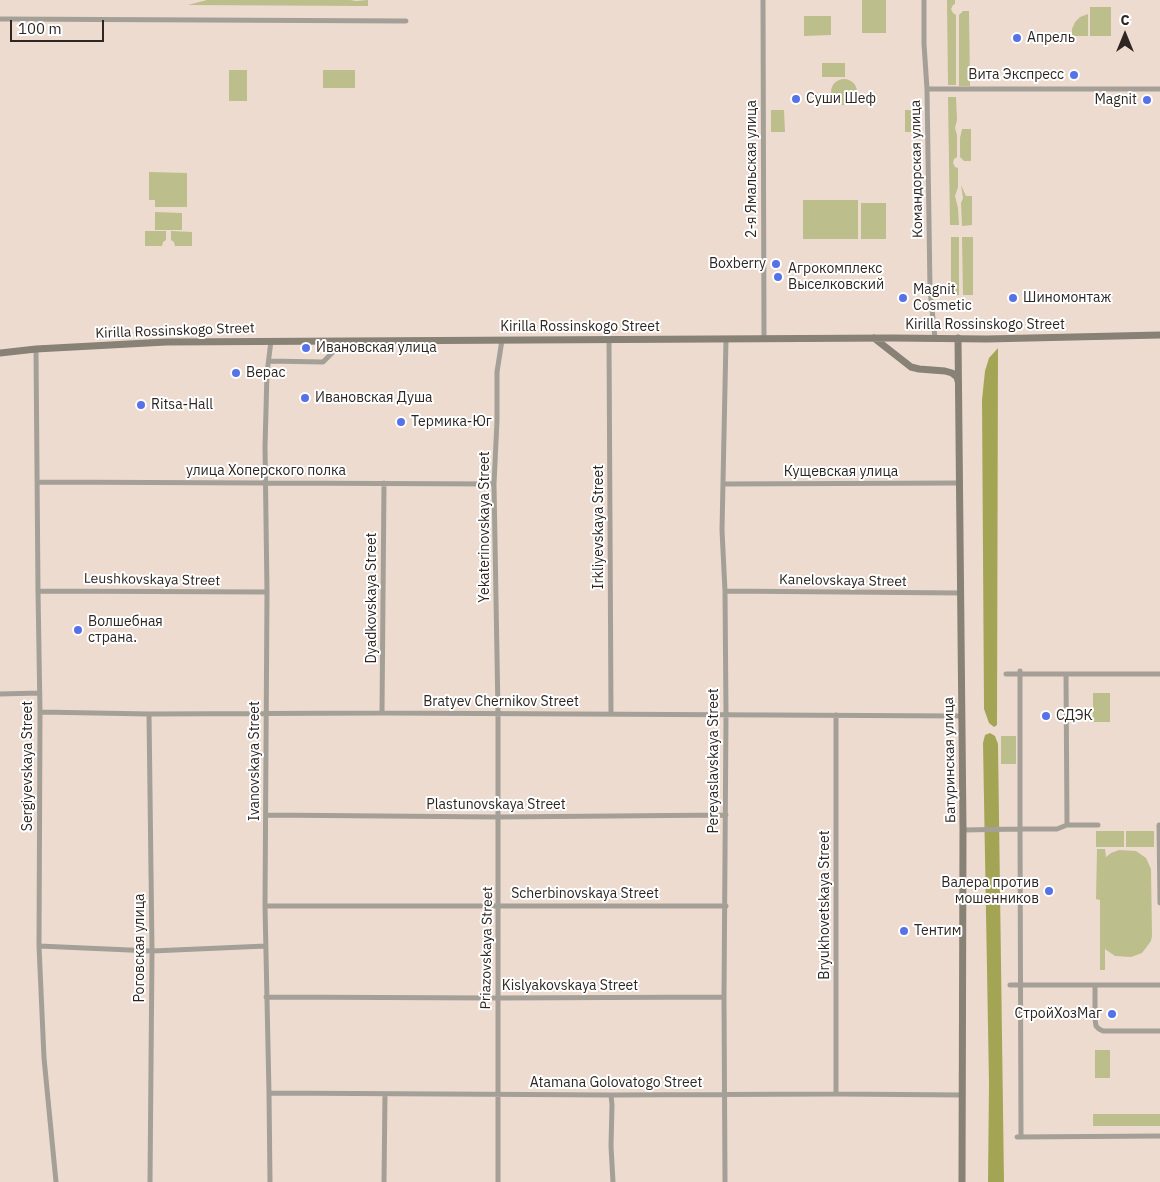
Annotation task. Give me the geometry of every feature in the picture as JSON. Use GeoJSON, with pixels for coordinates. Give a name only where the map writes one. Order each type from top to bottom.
{"type":"FeatureCollection","features":[{"type":"Feature","properties":{"kind":"main road","name":"Kirilla Rossinskogo Street"},"geometry":{"type":"LineString","coordinates":[[0,353],[143,343],[271,341],[958,338],[1160,335]]}},
{"type":"Feature","properties":{"kind":"main road"},"geometry":{"type":"LineString","coordinates":[[873,338],[912,367],[952,373],[957,377],[958,381]]}},
{"type":"Feature","properties":{"kind":"main road","name":"Батуринская улица"},"geometry":{"type":"LineString","coordinates":[[958,338],[963,830],[962,1182]]}},
{"type":"Feature","properties":{"kind":"street","name":"2-я Ямальская улица"},"geometry":{"type":"LineString","coordinates":[[763,0],[764,339]]}},
{"type":"Feature","properties":{"kind":"street","name":"Командорская улица"},"geometry":{"type":"LineString","coordinates":[[924,0],[930,283],[935,338]]}},
{"type":"Feature","properties":{"kind":"street"},"geometry":{"type":"LineString","coordinates":[[0,19],[406,21]]}},
{"type":"Feature","properties":{"kind":"street"},"geometry":{"type":"LineString","coordinates":[[927,90],[1160,89]]}},
{"type":"Feature","properties":{"kind":"street","name":"Pereyaslavskaya Street"},"geometry":{"type":"LineString","coordinates":[[725,1182],[726,715],[725,591],[722,530],[726,339]]}},
{"type":"Feature","properties":{"kind":"street","name":"Yekaterinovskaya Street"},"geometry":{"type":"LineString","coordinates":[[498,714],[494,484],[497,372],[502,340]]}},
{"type":"Feature","properties":{"kind":"street","name":"Irkliyevskaya Street"},"geometry":{"type":"LineString","coordinates":[[609,340],[611,714]]}},
{"type":"Feature","properties":{"kind":"street","name":"Ivanovskaya Street"},"geometry":{"type":"LineString","coordinates":[[270,1182],[265,906],[265,447],[266,402],[271,341]]}},
{"type":"Feature","properties":{"kind":"street"},"geometry":{"type":"LineString","coordinates":[[269,361],[323,362],[333,352],[332,341]]}},
{"type":"Feature","properties":{"kind":"street","name":"Sergiyevskaya Street"},"geometry":{"type":"LineString","coordinates":[[36,350],[40,693],[39,946],[44,1058],[56,1182]]}},
{"type":"Feature","properties":{"kind":"street","name":"улица Хоперского полка"},"geometry":{"type":"LineString","coordinates":[[38,482],[494,484]]}},
{"type":"Feature","properties":{"kind":"street","name":"Кущевская улица"},"geometry":{"type":"LineString","coordinates":[[723,484],[959,483]]}},
{"type":"Feature","properties":{"kind":"street","name":"Dyadkovskaya Street"},"geometry":{"type":"LineString","coordinates":[[382,713],[384,484]]}},
{"type":"Feature","properties":{"kind":"street","name":"Leushkovskaya Street"},"geometry":{"type":"LineString","coordinates":[[38,590],[266,592]]}},
{"type":"Feature","properties":{"kind":"street","name":"Kanelovskaya Street"},"geometry":{"type":"LineString","coordinates":[[725,591],[960,593]]}},
{"type":"Feature","properties":{"kind":"street"},"geometry":{"type":"LineString","coordinates":[[1020,673],[1021,984],[1019,1137],[1160,1136]]}},
{"type":"Feature","properties":{"kind":"street"},"geometry":{"type":"LineString","coordinates":[[1006,674],[1160,674]]}},
{"type":"Feature","properties":{"kind":"street"},"geometry":{"type":"LineString","coordinates":[[1066,674],[1067,825]]}},
{"type":"Feature","properties":{"kind":"street"},"geometry":{"type":"LineString","coordinates":[[0,694],[40,693]]}},
{"type":"Feature","properties":{"kind":"street","name":"Bratyev Chernikov Street"},"geometry":{"type":"LineString","coordinates":[[40,712],[149,714],[382,713],[962,716]]}},
{"type":"Feature","properties":{"kind":"street","name":"Роговская улица"},"geometry":{"type":"LineString","coordinates":[[149,714],[152,952],[150,1182]]}},
{"type":"Feature","properties":{"kind":"street","name":"Priazovskaya Street"},"geometry":{"type":"LineString","coordinates":[[498,714],[498,1182]]}},
{"type":"Feature","properties":{"kind":"street","name":"Bryukhovetskaya Street"},"geometry":{"type":"LineString","coordinates":[[836,716],[836,1094]]}},
{"type":"Feature","properties":{"kind":"street","name":"Plastunovskaya Street"},"geometry":{"type":"LineString","coordinates":[[266,815],[498,817],[726,815]]}},
{"type":"Feature","properties":{"kind":"street"},"geometry":{"type":"LineString","coordinates":[[963,830],[1057,829],[1067,825],[1098,825]]}},
{"type":"Feature","properties":{"kind":"street"},"geometry":{"type":"LineString","coordinates":[[1159,825],[1160,903]]}},
{"type":"Feature","properties":{"kind":"street","name":"Scherbinovskaya Street"},"geometry":{"type":"LineString","coordinates":[[265,906],[726,906]]}},
{"type":"Feature","properties":{"kind":"street"},"geometry":{"type":"LineString","coordinates":[[39,946],[152,952],[266,946]]}},
{"type":"Feature","properties":{"kind":"street"},"geometry":{"type":"LineString","coordinates":[[1010,984],[1160,985]]}},
{"type":"Feature","properties":{"kind":"street"},"geometry":{"type":"LineString","coordinates":[[1095,984],[1095,1020],[1099,1030],[1160,1031]]}},
{"type":"Feature","properties":{"kind":"street","name":"Kislyakovskaya Street"},"geometry":{"type":"LineString","coordinates":[[266,997],[724,997]]}},
{"type":"Feature","properties":{"kind":"street","name":"Atamana Golovatogo Street"},"geometry":{"type":"LineString","coordinates":[[269,1093],[963,1095]]}},
{"type":"Feature","properties":{"kind":"street"},"geometry":{"type":"LineString","coordinates":[[384,1182],[385,1094]]}},
{"type":"Feature","properties":{"kind":"street"},"geometry":{"type":"LineString","coordinates":[[612,1095],[611,1146],[613,1182]]}},
{"type":"Feature","properties":{"kind":"green space"},"geometry":{"type":"Polygon","coordinates":[[[207,0],[368,0],[368,6],[188,5],[207,0]]]}},
{"type":"Feature","properties":{"kind":"green space"},"geometry":{"type":"Polygon","coordinates":[[[862,0],[886,0],[886,33],[862,33],[862,0]]]}},
{"type":"Feature","properties":{"kind":"green space"},"geometry":{"type":"Polygon","coordinates":[[[947,0],[955,0],[955,4],[951,9],[956,15],[956,85],[948,85],[947,0]]]}},
{"type":"Feature","properties":{"kind":"green space"},"geometry":{"type":"Polygon","coordinates":[[[1090,7],[1111,7],[1111,36],[1090,36],[1090,7]]]}},
{"type":"Feature","properties":{"kind":"green space"},"geometry":{"type":"Polygon","coordinates":[[[963,11],[969,11],[970,86],[959,86],[959,15],[963,11]]]}},
{"type":"Feature","properties":{"kind":"green space"},"geometry":{"type":"Polygon","coordinates":[[[1088,14],[1088,36],[1072,36],[1075,22],[1080,17],[1088,14]]]}},
{"type":"Feature","properties":{"kind":"green space"},"geometry":{"type":"Polygon","coordinates":[[[804,16],[831,16],[831,35],[804,36],[804,16]]]}},
{"type":"Feature","properties":{"kind":"green space"},"geometry":{"type":"Polygon","coordinates":[[[822,63],[845,63],[845,77],[822,77],[822,63]]]}},
{"type":"Feature","properties":{"kind":"green space"},"geometry":{"type":"Polygon","coordinates":[[[229,70],[247,70],[247,101],[229,101],[229,70]]]}},
{"type":"Feature","properties":{"kind":"green space"},"geometry":{"type":"Polygon","coordinates":[[[323,70],[355,70],[355,88],[323,88],[323,70]]]}},
{"type":"Feature","properties":{"kind":"green space"},"geometry":{"type":"Polygon","coordinates":[[[844,79],[853,83],[857,92],[853,101],[844,105],[835,101],[831,92],[835,83],[844,79]]]}},
{"type":"Feature","properties":{"kind":"green space"},"geometry":{"type":"Polygon","coordinates":[[[948,97],[956,97],[957,120],[955,128],[957,135],[957,157],[953,163],[958,168],[958,187],[955,196],[959,225],[950,225],[948,97]]]}},
{"type":"Feature","properties":{"kind":"green space"},"geometry":{"type":"Polygon","coordinates":[[[771,110],[784,110],[785,132],[771,132],[771,110]]]}},
{"type":"Feature","properties":{"kind":"green space"},"geometry":{"type":"Polygon","coordinates":[[[905,110],[921,110],[921,132],[905,132],[905,110]]]}},
{"type":"Feature","properties":{"kind":"green space"},"geometry":{"type":"Polygon","coordinates":[[[962,129],[971,129],[971,161],[964,161],[960,157],[962,129]]]}},
{"type":"Feature","properties":{"kind":"green space"},"geometry":{"type":"Polygon","coordinates":[[[149,172],[187,173],[187,207],[155,207],[155,200],[149,200],[149,172]]]}},
{"type":"Feature","properties":{"kind":"green space"},"geometry":{"type":"Polygon","coordinates":[[[961,185],[966,196],[972,196],[972,225],[962,226],[961,203],[963,198],[961,185]]]}},
{"type":"Feature","properties":{"kind":"green space"},"geometry":{"type":"Polygon","coordinates":[[[803,200],[858,200],[858,239],[803,239],[803,200]]]}},
{"type":"Feature","properties":{"kind":"green space"},"geometry":{"type":"Polygon","coordinates":[[[861,203],[886,203],[886,239],[861,239],[861,203]]]}},
{"type":"Feature","properties":{"kind":"green space"},"geometry":{"type":"Polygon","coordinates":[[[155,212],[182,213],[182,230],[155,230],[155,212]]]}},
{"type":"Feature","properties":{"kind":"green space"},"geometry":{"type":"Polygon","coordinates":[[[145,231],[166,231],[166,240],[162,246],[145,246],[145,231]]]}},
{"type":"Feature","properties":{"kind":"green space"},"geometry":{"type":"Polygon","coordinates":[[[171,231],[192,232],[192,246],[175,246],[171,240],[171,231]]]}},
{"type":"Feature","properties":{"kind":"green space"},"geometry":{"type":"Polygon","coordinates":[[[951,237],[959,237],[959,295],[951,295],[951,237]]]}},
{"type":"Feature","properties":{"kind":"green space"},"geometry":{"type":"Polygon","coordinates":[[[962,237],[973,237],[973,295],[963,295],[962,237]]]}},
{"type":"Feature","properties":{"kind":"green space"},"geometry":{"type":"Polygon","coordinates":[[[1093,693],[1110,693],[1110,722],[1093,722],[1093,693]]]}},
{"type":"Feature","properties":{"kind":"green space"},"geometry":{"type":"Polygon","coordinates":[[[1001,736],[1016,736],[1016,764],[1001,764],[1001,736]]]}},
{"type":"Feature","properties":{"kind":"green space"},"geometry":{"type":"Polygon","coordinates":[[[1096,831],[1124,831],[1124,847],[1096,847],[1096,831]]]}},
{"type":"Feature","properties":{"kind":"green space"},"geometry":{"type":"Polygon","coordinates":[[[1126,831],[1154,831],[1154,847],[1126,847],[1126,831]]]}},
{"type":"Feature","properties":{"kind":"green space"},"geometry":{"type":"Polygon","coordinates":[[[1097,849],[1105,849],[1106,857],[1119,850],[1136,851],[1146,858],[1151,869],[1151,941],[1142,953],[1131,957],[1115,956],[1105,949],[1105,970],[1100,970],[1100,900],[1096,899],[1097,849]]]}},
{"type":"Feature","properties":{"kind":"green space"},"geometry":{"type":"Polygon","coordinates":[[[1095,1050],[1110,1050],[1110,1078],[1095,1078],[1095,1050]]]}},
{"type":"Feature","properties":{"kind":"green space"},"geometry":{"type":"Polygon","coordinates":[[[1093,1114],[1160,1114],[1160,1126],[1093,1126],[1093,1114]]]}},
{"type":"Feature","properties":{"kind":"shaded area"},"geometry":{"type":"Polygon","coordinates":[[[998,348],[997,725],[994,727],[989,723],[984,709],[982,400],[985,371],[989,358],[998,348]]]}},
{"type":"Feature","properties":{"kind":"shaded area"},"geometry":{"type":"Polygon","coordinates":[[[990,733],[995,736],[998,744],[1004,1182],[988,1182],[989,1083],[983,743],[985,735],[990,733]]]}},
{"type":"Feature","properties":{"kind":"place","name":"Апрель"},"geometry":{"type":"Point","coordinates":[1017,38]}},
{"type":"Feature","properties":{"kind":"place","name":"Вита Экспресс"},"geometry":{"type":"Point","coordinates":[1074,75]}},
{"type":"Feature","properties":{"kind":"place","name":"Суши Шеф"},"geometry":{"type":"Point","coordinates":[796,99]}},
{"type":"Feature","properties":{"kind":"place","name":"Magnit"},"geometry":{"type":"Point","coordinates":[1147,100]}},
{"type":"Feature","properties":{"kind":"place","name":"Boxberry"},"geometry":{"type":"Point","coordinates":[776,264]}},
{"type":"Feature","properties":{"kind":"place","name":"Агрокомплекс Выселковский"},"geometry":{"type":"Point","coordinates":[778,277]}},
{"type":"Feature","properties":{"kind":"place","name":"Magnit Cosmetic"},"geometry":{"type":"Point","coordinates":[903,298]}},
{"type":"Feature","properties":{"kind":"place","name":"Шиномонтаж"},"geometry":{"type":"Point","coordinates":[1013,298]}},
{"type":"Feature","properties":{"kind":"place","name":"Ивановская улица"},"geometry":{"type":"Point","coordinates":[306,348]}},
{"type":"Feature","properties":{"kind":"place","name":"Верас"},"geometry":{"type":"Point","coordinates":[236,373]}},
{"type":"Feature","properties":{"kind":"place","name":"Ивановская Душа"},"geometry":{"type":"Point","coordinates":[305,398]}},
{"type":"Feature","properties":{"kind":"place","name":"Ritsa-Hall"},"geometry":{"type":"Point","coordinates":[141,405]}},
{"type":"Feature","properties":{"kind":"place","name":"Термика-Юг"},"geometry":{"type":"Point","coordinates":[401,422]}},
{"type":"Feature","properties":{"kind":"place","name":"Волшебная страна."},"geometry":{"type":"Point","coordinates":[78,630]}},
{"type":"Feature","properties":{"kind":"place","name":"СДЭК"},"geometry":{"type":"Point","coordinates":[1046,716]}},
{"type":"Feature","properties":{"kind":"place","name":"Валера против мошенников"},"geometry":{"type":"Point","coordinates":[1049,891]}},
{"type":"Feature","properties":{"kind":"place","name":"Тентим"},"geometry":{"type":"Point","coordinates":[904,931]}},
{"type":"Feature","properties":{"kind":"place","name":"СтройХозМаг"},"geometry":{"type":"Point","coordinates":[1112,1014]}}]}
